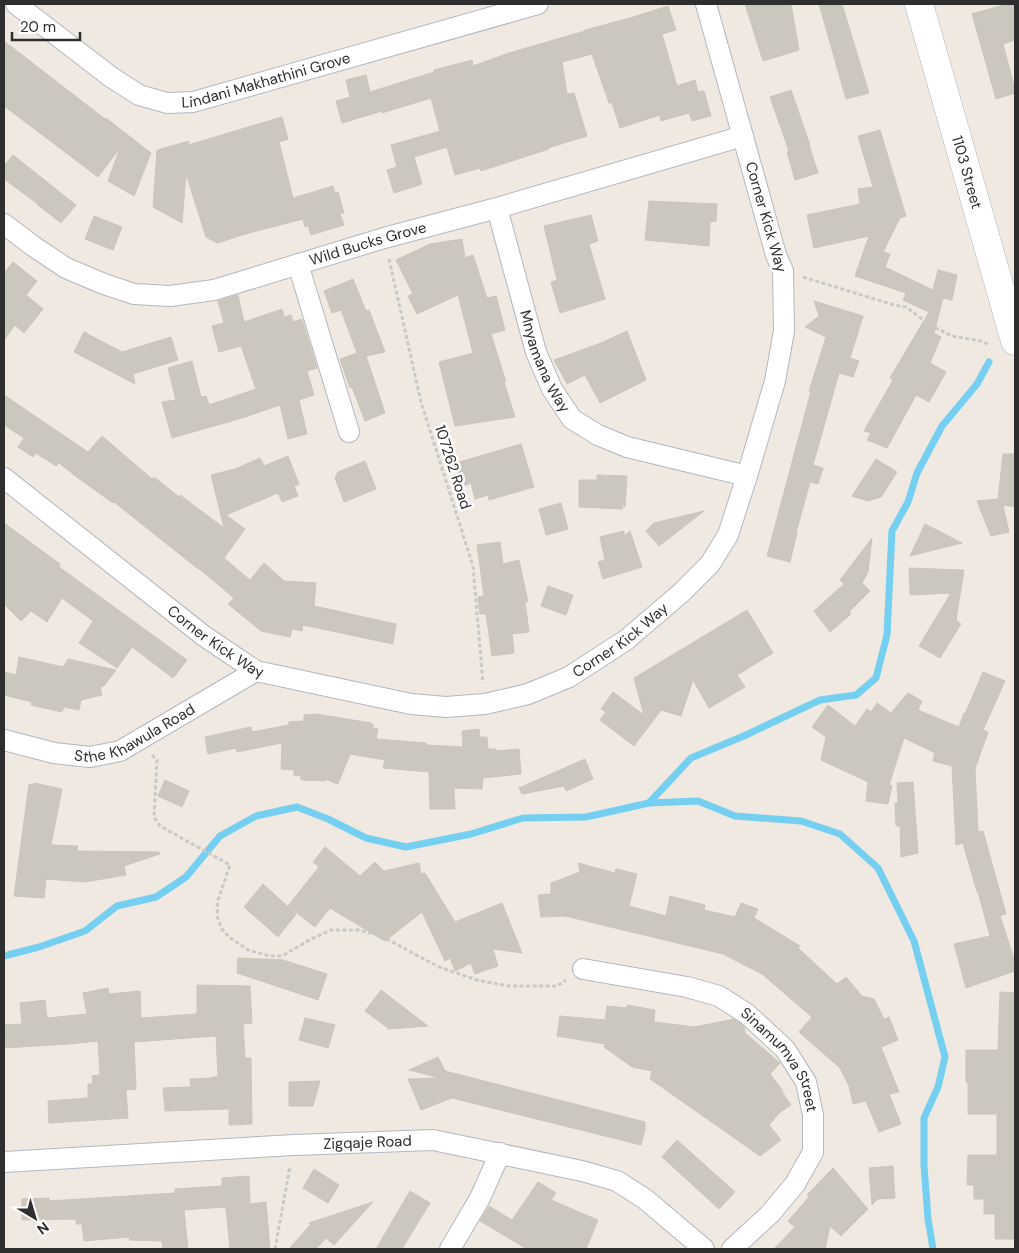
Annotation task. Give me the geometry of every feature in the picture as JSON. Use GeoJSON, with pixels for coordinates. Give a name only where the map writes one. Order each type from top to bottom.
{"type":"FeatureCollection","features":[{"type":"Feature","properties":{"kind":"street","name":"Lindani Makhathini Grove"},"geometry":{"type":"LineString","coordinates":[[16,4],[111,77],[139,95],[167,103],[193,102],[538,4]]}},
{"type":"Feature","properties":{"kind":"street","name":"Corner Kick Way"},"geometry":{"type":"LineString","coordinates":[[4,478],[204,636],[256,671],[411,704],[446,707],[485,704],[528,694],[569,677],[626,640],[682,593],[710,564],[728,536],[748,476],[774,381],[784,331],[783,271],[776,255],[706,4]]}},
{"type":"Feature","properties":{"kind":"street","name":"1103 Street"},"geometry":{"type":"LineString","coordinates":[[919,4],[1004,344]]}},
{"type":"Feature","properties":{"kind":"street","name":"Wild Bucks Grove"},"geometry":{"type":"LineString","coordinates":[[4,224],[66,268],[134,294],[170,296],[214,290],[384,238],[497,208],[743,136]]}},
{"type":"Feature","properties":{"kind":"street","name":"Mnyamana Way"},"geometry":{"type":"LineString","coordinates":[[497,208],[536,352],[552,389],[572,420],[598,435],[627,447],[748,476]]}},
{"type":"Feature","properties":{"kind":"street"},"geometry":{"type":"LineString","coordinates":[[298,264],[349,432]]}},
{"type":"Feature","properties":{"kind":"street","name":"Sthe Khawula Road"},"geometry":{"type":"LineString","coordinates":[[4,740],[54,753],[90,758],[120,751],[256,671]]}},
{"type":"Feature","properties":{"kind":"street","name":"Sinamumva Street"},"geometry":{"type":"LineString","coordinates":[[583,969],[687,987],[719,996],[747,1014],[785,1049],[806,1082],[814,1115],[813,1152],[789,1192],[770,1214],[732,1249]]}},
{"type":"Feature","properties":{"kind":"street","name":"Zigqaje Road"},"geometry":{"type":"LineString","coordinates":[[4,1162],[294,1145],[433,1140],[500,1153],[617,1181],[645,1199],[704,1249]]}},
{"type":"Feature","properties":{"kind":"street"},"geometry":{"type":"LineString","coordinates":[[450,1249],[480,1198],[500,1153]]}},
{"type":"Feature","properties":{"kind":"path","name":"107262 Road"},"geometry":{"type":"LineString","coordinates":[[384,238],[421,402],[473,566],[485,704]]}},
{"type":"Feature","properties":{"kind":"path"},"geometry":{"type":"LineString","coordinates":[[783,271],[906,307],[930,326],[952,336],[989,344],[1004,344]]}},
{"type":"Feature","properties":{"kind":"path"},"geometry":{"type":"LineString","coordinates":[[138,741],[157,760],[154,817],[160,826],[230,865],[218,900],[217,915],[221,928],[229,938],[248,950],[270,956],[282,956],[331,930],[359,930],[383,937],[439,967],[477,980],[509,986],[557,986],[583,969]]}},
{"type":"Feature","properties":{"kind":"path"},"geometry":{"type":"LineString","coordinates":[[274,1249],[294,1145]]}},
{"type":"Feature","properties":{"kind":"building"},"geometry":{"type":"Polygon","coordinates":[[[745,4],[791,4],[799,50],[763,61],[745,4]]]}},
{"type":"Feature","properties":{"kind":"building"},"geometry":{"type":"Polygon","coordinates":[[[819,4],[842,4],[869,93],[846,99],[819,4]]]}},
{"type":"Feature","properties":{"kind":"building"},"geometry":{"type":"Polygon","coordinates":[[[1007,4],[1015,4],[1015,40],[1003,44],[1015,93],[996,99],[972,14],[1007,4]]]}},
{"type":"Feature","properties":{"kind":"building"},"geometry":{"type":"Polygon","coordinates":[[[668,6],[676,30],[662,34],[677,86],[695,80],[698,92],[704,91],[711,116],[692,121],[689,113],[661,121],[660,115],[620,128],[592,54],[562,62],[567,94],[574,93],[587,136],[481,171],[480,168],[455,175],[447,147],[414,157],[422,184],[394,193],[387,170],[397,167],[391,145],[440,131],[431,98],[342,123],[336,101],[350,97],[346,80],[366,75],[370,92],[434,72],[434,70],[472,60],[473,66],[509,53],[668,6]]]}},
{"type":"Feature","properties":{"kind":"building"},"geometry":{"type":"Polygon","coordinates":[[[4,41],[151,153],[134,196],[108,181],[120,148],[98,177],[4,106],[4,41]]]}},
{"type":"Feature","properties":{"kind":"building"},"geometry":{"type":"Polygon","coordinates":[[[791,90],[818,173],[795,180],[787,152],[789,151],[770,97],[791,90]]]}},
{"type":"Feature","properties":{"kind":"building"},"geometry":{"type":"Polygon","coordinates":[[[282,117],[288,139],[279,142],[293,198],[333,186],[335,193],[338,192],[344,213],[340,214],[344,225],[311,235],[308,226],[305,227],[303,219],[217,243],[206,237],[186,174],[182,223],[153,207],[157,150],[189,141],[188,145],[282,117]]]}},
{"type":"Feature","properties":{"kind":"building"},"geometry":{"type":"Polygon","coordinates":[[[880,130],[906,216],[900,218],[883,252],[890,254],[885,267],[933,290],[938,270],[957,275],[952,300],[943,298],[934,333],[941,337],[930,363],[946,372],[929,402],[916,395],[887,448],[867,440],[871,433],[864,431],[893,380],[890,378],[929,312],[903,300],[906,293],[855,276],[869,236],[814,248],[807,215],[860,204],[858,189],[873,187],[858,136],[880,130]]]}},
{"type":"Feature","properties":{"kind":"building"},"geometry":{"type":"Polygon","coordinates":[[[13,155],[76,205],[61,223],[4,179],[4,166],[13,155]]]}},
{"type":"Feature","properties":{"kind":"building"},"geometry":{"type":"Polygon","coordinates":[[[649,201],[717,204],[716,221],[710,222],[709,246],[645,240],[649,201]]]}},
{"type":"Feature","properties":{"kind":"building"},"geometry":{"type":"Polygon","coordinates":[[[591,215],[598,241],[589,244],[605,299],[560,313],[551,282],[557,280],[544,226],[591,215]]]}},
{"type":"Feature","properties":{"kind":"building"},"geometry":{"type":"Polygon","coordinates":[[[94,216],[122,227],[113,250],[85,239],[94,216]]]}},
{"type":"Feature","properties":{"kind":"building"},"geometry":{"type":"Polygon","coordinates":[[[462,239],[465,258],[473,255],[487,298],[496,296],[505,330],[491,334],[515,417],[455,426],[439,362],[473,353],[458,295],[417,314],[408,296],[413,294],[396,260],[430,244],[462,239]]]}},
{"type":"Feature","properties":{"kind":"building"},"geometry":{"type":"Polygon","coordinates":[[[13,262],[37,281],[26,295],[43,309],[24,333],[15,325],[4,340],[4,273],[13,262]]]}},
{"type":"Feature","properties":{"kind":"building"},"geometry":{"type":"Polygon","coordinates":[[[353,279],[366,311],[369,310],[385,352],[366,356],[385,413],[365,421],[352,387],[350,388],[340,359],[357,353],[341,310],[332,313],[324,291],[353,279]]]}},
{"type":"Feature","properties":{"kind":"building"},"geometry":{"type":"Polygon","coordinates":[[[238,295],[244,322],[282,309],[284,317],[291,315],[293,322],[302,319],[317,368],[307,371],[314,395],[299,400],[307,434],[288,439],[280,405],[172,438],[162,402],[176,400],[168,368],[192,361],[201,397],[206,396],[209,405],[256,389],[241,346],[219,352],[212,326],[224,323],[218,301],[238,295]]]}},
{"type":"Feature","properties":{"kind":"building"},"geometry":{"type":"Polygon","coordinates":[[[814,301],[863,316],[850,358],[859,361],[853,377],[839,373],[813,465],[823,468],[818,484],[810,482],[790,562],[767,556],[811,391],[809,391],[826,337],[805,327],[819,316],[814,301]]]}},
{"type":"Feature","properties":{"kind":"building"},"geometry":{"type":"Polygon","coordinates":[[[627,331],[646,380],[600,403],[585,375],[567,384],[554,360],[601,343],[627,331]]]}},
{"type":"Feature","properties":{"kind":"building"},"geometry":{"type":"Polygon","coordinates":[[[84,332],[122,352],[171,337],[178,360],[133,374],[135,384],[74,352],[84,332]]]}},
{"type":"Feature","properties":{"kind":"building"},"geometry":{"type":"Polygon","coordinates":[[[4,395],[88,452],[102,436],[152,479],[154,477],[224,528],[211,475],[235,469],[260,458],[264,466],[288,456],[299,484],[294,486],[298,496],[282,502],[278,493],[226,515],[245,529],[224,558],[250,580],[264,563],[284,581],[316,583],[314,606],[396,624],[393,644],[303,625],[302,631],[292,629],[290,637],[261,631],[228,604],[234,598],[114,502],[59,463],[56,466],[36,453],[33,457],[18,447],[24,438],[4,425],[4,395]]]}},
{"type":"Feature","properties":{"kind":"building"},"geometry":{"type":"Polygon","coordinates":[[[521,444],[534,487],[489,500],[488,495],[475,499],[471,483],[463,486],[456,463],[521,444]]]}},
{"type":"Feature","properties":{"kind":"building"},"geometry":{"type":"Polygon","coordinates":[[[1003,454],[1015,454],[1015,507],[1003,505],[1009,532],[991,536],[977,501],[998,499],[1003,454]]]}},
{"type":"Feature","properties":{"kind":"building"},"geometry":{"type":"Polygon","coordinates":[[[876,459],[897,472],[881,497],[868,501],[852,496],[876,459]]]}},
{"type":"Feature","properties":{"kind":"building"},"geometry":{"type":"Polygon","coordinates":[[[365,461],[376,489],[344,502],[335,478],[338,472],[365,461]]]}},
{"type":"Feature","properties":{"kind":"building"},"geometry":{"type":"Polygon","coordinates":[[[597,475],[627,476],[625,507],[621,501],[623,509],[579,507],[579,480],[597,480],[597,475]]]}},
{"type":"Feature","properties":{"kind":"building"},"geometry":{"type":"Polygon","coordinates":[[[561,503],[568,529],[546,535],[539,509],[561,503]]]}},
{"type":"Feature","properties":{"kind":"building"},"geometry":{"type":"Polygon","coordinates":[[[704,511],[659,546],[646,531],[654,523],[704,511]]]}},
{"type":"Feature","properties":{"kind":"building"},"geometry":{"type":"Polygon","coordinates":[[[4,523],[60,564],[59,567],[187,660],[173,678],[132,647],[117,668],[79,643],[93,621],[62,598],[47,622],[31,611],[21,621],[4,604],[4,523]]]}},
{"type":"Feature","properties":{"kind":"building"},"geometry":{"type":"Polygon","coordinates":[[[925,524],[962,543],[910,556],[925,524]]]}},
{"type":"Feature","properties":{"kind":"building"},"geometry":{"type":"Polygon","coordinates":[[[624,531],[624,536],[630,531],[642,567],[603,579],[598,562],[605,560],[600,537],[624,531]]]}},
{"type":"Feature","properties":{"kind":"building"},"geometry":{"type":"Polygon","coordinates":[[[872,538],[868,572],[862,583],[870,591],[849,612],[851,614],[830,632],[814,611],[844,584],[840,580],[872,538]]]}},
{"type":"Feature","properties":{"kind":"building"},"geometry":{"type":"Polygon","coordinates":[[[500,542],[503,564],[519,560],[528,602],[525,601],[529,632],[512,634],[514,653],[492,656],[486,614],[480,614],[478,597],[484,596],[477,545],[500,542]]]}},
{"type":"Feature","properties":{"kind":"building"},"geometry":{"type":"Polygon","coordinates":[[[909,568],[964,570],[956,620],[961,624],[940,658],[919,646],[951,593],[910,595],[909,568]]]}},
{"type":"Feature","properties":{"kind":"building"},"geometry":{"type":"Polygon","coordinates":[[[548,586],[573,595],[566,615],[541,606],[548,586]]]}},
{"type":"Feature","properties":{"kind":"building"},"geometry":{"type":"Polygon","coordinates":[[[747,610],[773,653],[737,675],[745,687],[709,708],[693,680],[681,716],[661,710],[634,746],[600,720],[606,712],[601,709],[613,692],[644,715],[634,678],[747,610]]]}},
{"type":"Feature","properties":{"kind":"building"},"geometry":{"type":"Polygon","coordinates":[[[19,657],[63,667],[68,659],[116,670],[104,686],[100,687],[102,695],[81,700],[79,710],[64,707],[62,712],[31,705],[32,702],[4,695],[4,672],[16,675],[19,657]]]}},
{"type":"Feature","properties":{"kind":"building"},"geometry":{"type":"Polygon","coordinates":[[[983,672],[1005,681],[983,730],[988,732],[975,769],[978,832],[983,831],[1006,914],[1000,916],[1015,962],[1015,971],[966,988],[954,944],[990,936],[963,843],[956,845],[952,766],[933,761],[935,753],[904,738],[889,785],[892,786],[888,804],[866,801],[868,782],[821,760],[826,737],[812,727],[828,705],[855,726],[867,709],[871,712],[877,703],[891,713],[908,693],[922,701],[918,710],[959,727],[983,672]]]}},
{"type":"Feature","properties":{"kind":"building"},"geometry":{"type":"Polygon","coordinates":[[[316,714],[371,723],[373,728],[378,729],[376,739],[426,743],[426,745],[463,747],[462,731],[479,729],[480,737],[487,737],[488,749],[496,749],[496,751],[519,749],[521,774],[483,778],[482,789],[454,788],[455,809],[430,809],[429,772],[383,768],[385,760],[350,754],[338,784],[325,779],[325,781],[301,780],[301,776],[294,775],[294,770],[281,769],[282,743],[237,752],[236,748],[208,754],[205,737],[251,727],[252,732],[289,725],[289,722],[304,721],[304,715],[316,714]]]}},
{"type":"Feature","properties":{"kind":"building"},"geometry":{"type":"Polygon","coordinates":[[[585,759],[593,779],[566,791],[564,786],[522,794],[519,788],[585,759]]]}},
{"type":"Feature","properties":{"kind":"building"},"geometry":{"type":"Polygon","coordinates":[[[165,780],[189,791],[182,807],[158,796],[165,780]]]}},
{"type":"Feature","properties":{"kind":"building"},"geometry":{"type":"Polygon","coordinates":[[[913,782],[918,853],[901,857],[900,826],[896,826],[895,803],[898,803],[897,783],[913,782]]]}},
{"type":"Feature","properties":{"kind":"building"},"geometry":{"type":"Polygon","coordinates":[[[34,783],[62,789],[51,845],[78,846],[77,851],[159,852],[160,854],[124,866],[126,875],[85,882],[46,879],[44,898],[14,896],[29,784],[33,785],[34,783]]]}},
{"type":"Feature","properties":{"kind":"building"},"geometry":{"type":"Polygon","coordinates":[[[325,847],[360,876],[375,862],[384,871],[419,863],[421,874],[425,873],[455,922],[502,903],[522,953],[493,949],[498,966],[475,974],[471,963],[455,971],[450,958],[445,961],[422,912],[385,941],[330,908],[315,927],[288,906],[319,867],[313,862],[325,847]]]}},
{"type":"Feature","properties":{"kind":"building"},"geometry":{"type":"Polygon","coordinates":[[[578,863],[615,873],[616,869],[637,874],[629,906],[666,916],[670,896],[705,905],[704,910],[735,917],[741,903],[758,909],[754,918],[800,946],[798,948],[837,984],[846,977],[862,996],[874,999],[884,1019],[889,1017],[898,1040],[881,1047],[899,1092],[889,1094],[901,1124],[879,1132],[866,1101],[853,1104],[849,1086],[840,1068],[799,1032],[812,1017],[762,974],[723,954],[565,916],[541,917],[538,895],[551,894],[551,883],[580,872],[578,863]]]}},
{"type":"Feature","properties":{"kind":"building"},"geometry":{"type":"Polygon","coordinates":[[[263,884],[296,914],[278,937],[244,907],[263,884]]]}},
{"type":"Feature","properties":{"kind":"building"},"geometry":{"type":"Polygon","coordinates":[[[238,958],[283,960],[327,974],[318,1000],[237,973],[238,958]]]}},
{"type":"Feature","properties":{"kind":"building"},"geometry":{"type":"Polygon","coordinates":[[[197,985],[250,986],[252,1023],[243,1024],[245,1058],[251,1058],[252,1124],[229,1125],[229,1109],[165,1111],[163,1088],[191,1087],[190,1079],[218,1077],[216,1036],[134,1042],[136,1089],[126,1090],[128,1118],[49,1123],[48,1101],[88,1098],[88,1084],[93,1084],[92,1076],[100,1075],[98,1041],[4,1048],[4,1025],[22,1024],[20,1003],[45,1000],[47,1018],[87,1014],[83,993],[108,988],[109,994],[140,991],[141,1018],[197,1014],[197,985]]]}},
{"type":"Feature","properties":{"kind":"building"},"geometry":{"type":"Polygon","coordinates":[[[381,990],[428,1026],[389,1029],[365,1011],[381,990]]]}},
{"type":"Feature","properties":{"kind":"building"},"geometry":{"type":"Polygon","coordinates":[[[1000,992],[1015,993],[1015,1239],[995,1239],[995,1214],[984,1214],[984,1199],[974,1199],[974,1185],[967,1185],[968,1155],[997,1155],[997,1114],[968,1114],[966,1050],[998,1050],[1000,992]]]}},
{"type":"Feature","properties":{"kind":"building"},"geometry":{"type":"Polygon","coordinates":[[[627,1005],[655,1010],[654,1022],[695,1027],[734,1019],[740,1023],[744,1027],[745,1033],[780,1063],[770,1074],[791,1105],[779,1113],[769,1125],[781,1140],[760,1156],[650,1079],[652,1071],[632,1067],[604,1047],[605,1044],[557,1036],[560,1016],[605,1020],[607,1006],[627,1008],[627,1005]]]}},
{"type":"Feature","properties":{"kind":"building"},"geometry":{"type":"Polygon","coordinates":[[[305,1018],[335,1025],[328,1048],[299,1040],[305,1018]]]}},
{"type":"Feature","properties":{"kind":"building"},"geometry":{"type":"Polygon","coordinates":[[[438,1057],[445,1071],[645,1122],[641,1145],[452,1098],[421,1110],[408,1079],[440,1078],[409,1070],[438,1057]]]}},
{"type":"Feature","properties":{"kind":"building"},"geometry":{"type":"Polygon","coordinates":[[[320,1081],[313,1106],[289,1106],[289,1082],[320,1081]]]}},
{"type":"Feature","properties":{"kind":"building"},"geometry":{"type":"Polygon","coordinates":[[[677,1140],[735,1192],[719,1209],[662,1157],[677,1140]]]}},
{"type":"Feature","properties":{"kind":"building"},"geometry":{"type":"Polygon","coordinates":[[[893,1166],[895,1198],[878,1199],[872,1205],[869,1168],[893,1166]]]}},
{"type":"Feature","properties":{"kind":"building"},"geometry":{"type":"Polygon","coordinates":[[[833,1168],[868,1209],[841,1236],[830,1226],[825,1249],[774,1249],[795,1227],[788,1221],[809,1197],[807,1195],[833,1168]]]}},
{"type":"Feature","properties":{"kind":"building"},"geometry":{"type":"Polygon","coordinates":[[[314,1169],[339,1185],[328,1203],[303,1188],[314,1169]]]}},
{"type":"Feature","properties":{"kind":"building"},"geometry":{"type":"Polygon","coordinates":[[[249,1176],[250,1204],[266,1202],[270,1249],[230,1249],[226,1208],[223,1207],[184,1210],[188,1249],[163,1249],[162,1241],[129,1240],[130,1237],[84,1241],[82,1224],[76,1224],[76,1219],[22,1220],[22,1199],[49,1198],[49,1201],[175,1193],[175,1189],[222,1186],[222,1178],[249,1176]]]}},
{"type":"Feature","properties":{"kind":"building"},"geometry":{"type":"Polygon","coordinates":[[[538,1182],[556,1193],[551,1200],[598,1220],[586,1249],[527,1249],[480,1221],[489,1206],[512,1220],[538,1182]]]}},
{"type":"Feature","properties":{"kind":"building"},"geometry":{"type":"Polygon","coordinates":[[[410,1191],[430,1203],[402,1249],[376,1249],[410,1191]]]}},
{"type":"Feature","properties":{"kind":"building"},"geometry":{"type":"Polygon","coordinates":[[[373,1202],[334,1245],[326,1238],[316,1249],[289,1249],[311,1224],[309,1223],[373,1202]]]}},
{"type":"Feature","properties":{"kind":"waterway"},"geometry":{"type":"LineString","coordinates":[[649,803],[691,758],[746,735],[820,700],[856,695],[876,678],[887,635],[892,531],[908,502],[917,473],[942,426],[977,384],[989,362]]}},
{"type":"Feature","properties":{"kind":"waterway"},"geometry":{"type":"LineString","coordinates":[[4,956],[39,947],[85,931],[117,906],[156,897],[186,877],[220,836],[256,816],[297,807],[328,819],[366,838],[406,847],[471,834],[523,818],[586,817],[649,803],[698,801],[735,816],[801,821],[840,834],[878,868],[914,941],[945,1057],[938,1087],[924,1118],[924,1165],[928,1219],[933,1249]]}}]}
